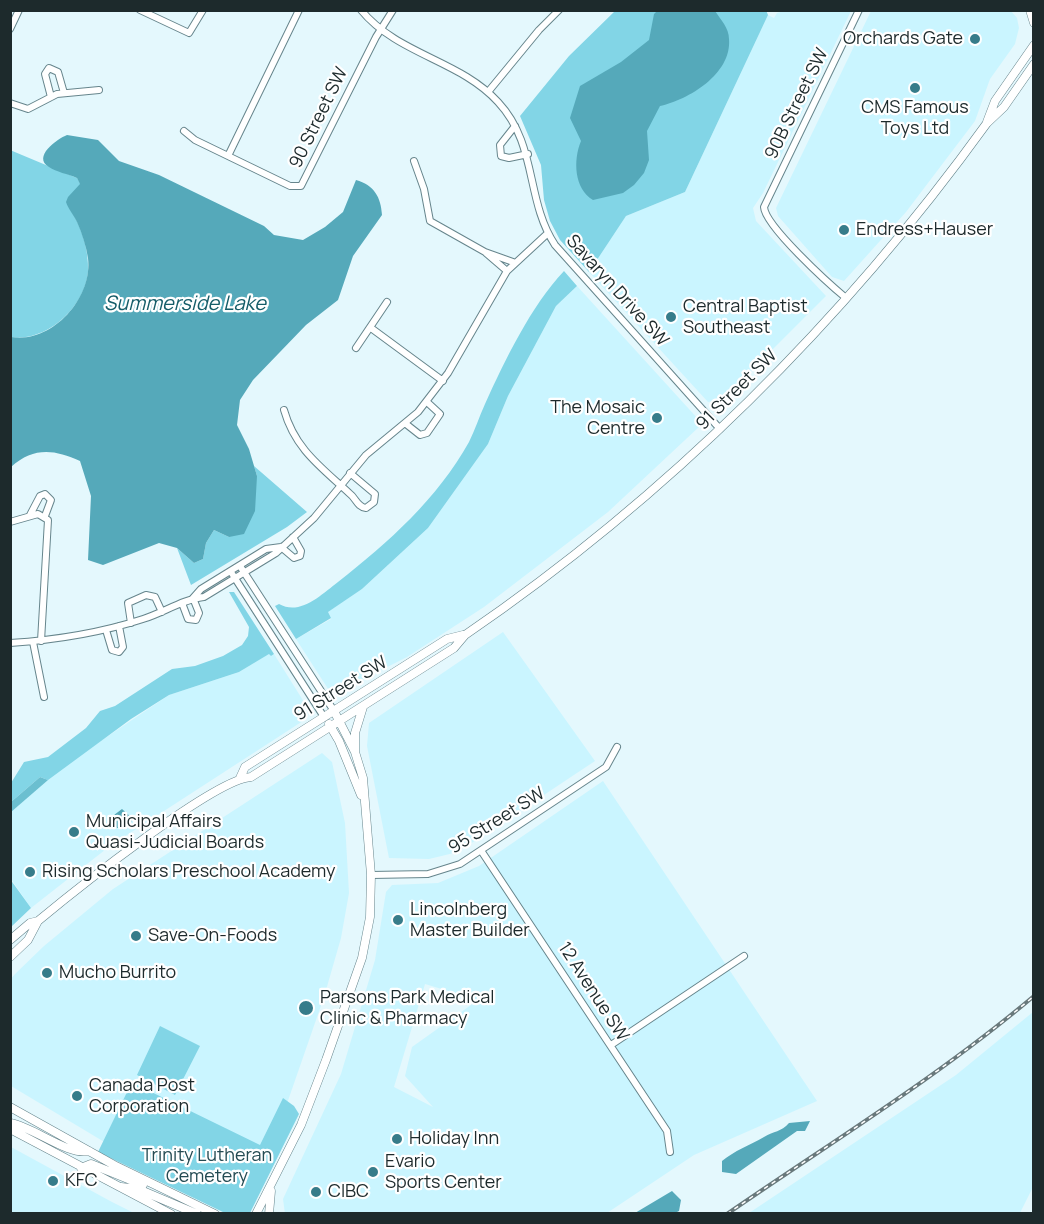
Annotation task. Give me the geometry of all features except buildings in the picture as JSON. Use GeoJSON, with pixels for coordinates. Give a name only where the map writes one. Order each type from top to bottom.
{"type":"FeatureCollection","features":[{"type":"Feature","properties":{"kind":"main road"},"geometry":{"type":"LineString","coordinates":[[1030,10],[1034,23]]}},
{"type":"Feature","properties":{"kind":"main road"},"geometry":{"type":"LineString","coordinates":[[1025,57],[1034,36]]}},
{"type":"Feature","properties":{"kind":"main road","name":"91 Street SW"},"geometry":{"type":"LineString","coordinates":[[987,123],[995,101],[1034,45]]}},
{"type":"Feature","properties":{"kind":"main road","name":"91 Street SW"},"geometry":{"type":"LineString","coordinates":[[11,940],[30,923],[38,921],[133,847],[240,778],[251,777],[340,722],[454,648],[465,635],[612,525],[720,429],[846,298],[921,210],[987,123],[1004,107],[1034,64]]}},
{"type":"Feature","properties":{"kind":"main road","name":"91 Street SW"},"geometry":{"type":"LineString","coordinates":[[240,778],[245,767],[447,639],[465,635]]}},
{"type":"Feature","properties":{"kind":"main road"},"geometry":{"type":"LineString","coordinates":[[355,752],[355,733],[363,707]]}},
{"type":"Feature","properties":{"kind":"main road"},"geometry":{"type":"LineString","coordinates":[[256,1214],[305,1116],[355,981],[368,929],[371,876],[363,778],[355,752],[334,711]]}},
{"type":"Feature","properties":{"kind":"main road"},"geometry":{"type":"LineString","coordinates":[[324,717],[339,741],[363,799]]}},
{"type":"Feature","properties":{"kind":"main road","name":"91 Street SW"},"geometry":{"type":"LineString","coordinates":[[10,957],[28,940],[38,921]]}},
{"type":"Feature","properties":{"kind":"main road"},"geometry":{"type":"LineString","coordinates":[[10,1107],[165,1191],[215,1214]]}},
{"type":"Feature","properties":{"kind":"main road"},"geometry":{"type":"LineString","coordinates":[[10,1123],[24,1126],[77,1151],[89,1151]]}},
{"type":"Feature","properties":{"kind":"main road"},"geometry":{"type":"LineString","coordinates":[[10,1129],[171,1214]]}},
{"type":"Feature","properties":{"kind":"main road"},"geometry":{"type":"LineString","coordinates":[[81,1168],[91,1164],[165,1191]]}},
{"type":"Feature","properties":{"kind":"main road"},"geometry":{"type":"LineString","coordinates":[[269,1214],[269,1199],[275,1175]]}},
{"type":"Feature","properties":{"kind":"main road"},"geometry":{"type":"LineString","coordinates":[[117,1187],[138,1189],[197,1214]]}},
{"type":"Feature","properties":{"kind":"street"},"geometry":{"type":"LineString","coordinates":[[10,29],[19,10]]}},
{"type":"Feature","properties":{"kind":"street"},"geometry":{"type":"LineString","coordinates":[[140,10],[189,33],[195,27],[203,10]]}},
{"type":"Feature","properties":{"kind":"street"},"geometry":{"type":"LineString","coordinates":[[228,156],[299,10]]}},
{"type":"Feature","properties":{"kind":"street","name":"Savaryn Drive SW"},"geometry":{"type":"LineString","coordinates":[[362,10],[380,29],[402,45],[467,77],[488,92],[515,126],[528,154],[537,206],[548,233],[560,252],[720,429]]}},
{"type":"Feature","properties":{"kind":"street","name":"90 Street SW"},"geometry":{"type":"LineString","coordinates":[[184,131],[195,140],[290,186],[296,188],[304,184],[380,29],[393,10]]}},
{"type":"Feature","properties":{"kind":"street"},"geometry":{"type":"LineString","coordinates":[[488,92],[534,36],[559,10]]}},
{"type":"Feature","properties":{"kind":"street","name":"90B Street SW"},"geometry":{"type":"LineString","coordinates":[[846,298],[813,269],[764,211],[768,198],[859,10]]}},
{"type":"Feature","properties":{"kind":"street"},"geometry":{"type":"LineString","coordinates":[[51,97],[45,74],[49,68],[56,70],[64,93]]}},
{"type":"Feature","properties":{"kind":"street"},"geometry":{"type":"LineString","coordinates":[[10,103],[28,110],[51,97],[64,93],[99,90]]}},
{"type":"Feature","properties":{"kind":"street"},"geometry":{"type":"LineString","coordinates":[[515,126],[500,145],[501,156],[509,158],[528,154]]}},
{"type":"Feature","properties":{"kind":"street"},"geometry":{"type":"LineString","coordinates":[[414,161],[424,189],[428,218],[485,252],[507,271]]}},
{"type":"Feature","properties":{"kind":"street"},"geometry":{"type":"LineString","coordinates":[[10,643],[41,641],[106,630],[131,623],[193,598],[204,597],[272,556],[280,546],[314,518],[366,455],[406,424],[428,402],[443,381],[513,262],[548,233]]}},
{"type":"Feature","properties":{"kind":"street"},"geometry":{"type":"LineString","coordinates":[[485,252],[513,262]]}},
{"type":"Feature","properties":{"kind":"street"},"geometry":{"type":"LineString","coordinates":[[356,348],[387,302]]}},
{"type":"Feature","properties":{"kind":"street"},"geometry":{"type":"LineString","coordinates":[[371,328],[443,381]]}},
{"type":"Feature","properties":{"kind":"street"},"geometry":{"type":"LineString","coordinates":[[406,424],[420,435],[428,433],[440,414],[428,402]]}},
{"type":"Feature","properties":{"kind":"street"},"geometry":{"type":"LineString","coordinates":[[284,410],[290,429],[302,448],[361,507],[366,508],[374,502],[376,496],[350,473]]}},
{"type":"Feature","properties":{"kind":"street"},"geometry":{"type":"LineString","coordinates":[[30,516],[40,496],[45,494],[51,500],[45,516]]}},
{"type":"Feature","properties":{"kind":"street"},"geometry":{"type":"LineString","coordinates":[[10,522],[30,516],[45,516]]}},
{"type":"Feature","properties":{"kind":"street"},"geometry":{"type":"LineString","coordinates":[[41,641],[48,536],[48,520],[45,516]]}},
{"type":"Feature","properties":{"kind":"street"},"geometry":{"type":"LineString","coordinates":[[280,546],[294,558],[300,556],[301,551],[293,537]]}},
{"type":"Feature","properties":{"kind":"street"},"geometry":{"type":"LineString","coordinates":[[193,598],[201,589],[266,549],[280,546]]}},
{"type":"Feature","properties":{"kind":"street"},"geometry":{"type":"LineString","coordinates":[[240,566],[334,711]]}},
{"type":"Feature","properties":{"kind":"street"},"geometry":{"type":"LineString","coordinates":[[231,572],[324,717]]}},
{"type":"Feature","properties":{"kind":"street"},"geometry":{"type":"LineString","coordinates":[[131,623],[128,603],[146,595],[155,597],[162,612]]}},
{"type":"Feature","properties":{"kind":"street"},"geometry":{"type":"LineString","coordinates":[[182,603],[188,619],[196,620],[199,614],[193,598]]}},
{"type":"Feature","properties":{"kind":"street"},"geometry":{"type":"LineString","coordinates":[[106,630],[112,650],[119,652],[123,647],[119,626]]}},
{"type":"Feature","properties":{"kind":"street"},"geometry":{"type":"LineString","coordinates":[[33,642],[44,697]]}},
{"type":"Feature","properties":{"kind":"street","name":"95 Street SW"},"geometry":{"type":"LineString","coordinates":[[371,876],[440,872],[482,852],[606,767],[617,747]]}},
{"type":"Feature","properties":{"kind":"street","name":"12 Avenue SW"},"geometry":{"type":"LineString","coordinates":[[482,852],[666,1131],[670,1152]]}},
{"type":"Feature","properties":{"kind":"street"},"geometry":{"type":"LineString","coordinates":[[611,1046],[744,956]]}},
{"type":"Feature","properties":{"kind":"shaded area"},"geometry":{"type":"Polygon","coordinates":[[[784,11],[851,11],[763,193],[753,208],[756,221],[826,296],[722,400],[708,402],[589,272],[626,216],[685,192],[768,15],[774,18],[777,13],[784,11]]]}},
{"type":"Feature","properties":{"kind":"shaded area"},"geometry":{"type":"Polygon","coordinates":[[[871,11],[1011,11],[1017,18],[1019,28],[1015,44],[990,79],[975,121],[906,212],[844,281],[832,277],[778,216],[776,208],[871,11]]]}},
{"type":"Feature","properties":{"kind":"shaded area"},"geometry":{"type":"Polygon","coordinates":[[[577,286],[699,420],[700,426],[608,512],[484,607],[407,657],[332,695],[296,639],[331,619],[327,612],[362,589],[428,528],[488,444],[508,396],[556,306],[577,286]]]}},
{"type":"Feature","properties":{"kind":"shaded area"},"geometry":{"type":"Polygon","coordinates":[[[503,632],[595,761],[458,852],[429,859],[389,858],[367,746],[369,723],[503,632]]]}},
{"type":"Feature","properties":{"kind":"shaded area"},"geometry":{"type":"Polygon","coordinates":[[[270,653],[271,656],[274,654],[309,710],[306,719],[110,846],[31,908],[11,879],[10,802],[169,695],[239,672],[270,653]]]}},
{"type":"Feature","properties":{"kind":"shaded area"},"geometry":{"type":"Polygon","coordinates":[[[322,753],[332,762],[345,823],[349,893],[341,938],[324,997],[283,1115],[259,1165],[106,1143],[11,1086],[10,980],[15,974],[44,946],[113,889],[322,753]]]}},
{"type":"Feature","properties":{"kind":"shaded area"},"geometry":{"type":"Polygon","coordinates":[[[40,777],[48,780],[11,812],[11,802],[40,777]]]}},
{"type":"Feature","properties":{"kind":"shaded area"},"geometry":{"type":"Polygon","coordinates":[[[603,781],[817,1101],[694,1155],[607,1213],[285,1214],[283,1199],[341,1074],[375,960],[386,892],[392,885],[438,883],[479,866],[603,781]],[[425,984],[394,1087],[433,1107],[405,1076],[412,1047],[478,1000],[425,984]]]}},
{"type":"Feature","properties":{"kind":"shaded area"},"geometry":{"type":"Polygon","coordinates":[[[1033,1012],[1033,1187],[1020,1213],[749,1213],[956,1075],[1033,1012]]]}},
{"type":"Feature","properties":{"kind":"shaded area"},"geometry":{"type":"Polygon","coordinates":[[[11,1147],[112,1202],[134,1213],[11,1213],[11,1147]]]}},
{"type":"Feature","properties":{"kind":"green space"},"geometry":{"type":"Polygon","coordinates":[[[766,10],[768,15],[685,192],[626,216],[589,272],[560,240],[550,221],[544,200],[541,165],[520,116],[569,56],[615,11],[766,10]]]}},
{"type":"Feature","properties":{"kind":"green space"},"geometry":{"type":"Polygon","coordinates":[[[10,150],[77,178],[81,185],[68,206],[83,237],[88,263],[85,285],[80,298],[71,310],[50,328],[24,337],[10,337],[10,150]]]}},
{"type":"Feature","properties":{"kind":"green space"},"geometry":{"type":"Polygon","coordinates":[[[564,271],[577,286],[556,306],[508,396],[488,444],[428,528],[362,589],[328,612],[331,618],[296,639],[275,606],[279,604],[287,607],[302,606],[317,598],[357,567],[427,501],[469,442],[520,334],[541,300],[564,271]]]}},
{"type":"Feature","properties":{"kind":"green space"},"geometry":{"type":"Polygon","coordinates":[[[254,466],[307,512],[287,527],[191,585],[177,548],[194,563],[203,559],[206,543],[214,530],[229,537],[257,476],[254,466]]]}},
{"type":"Feature","properties":{"kind":"green space"},"geometry":{"type":"Polygon","coordinates":[[[229,592],[234,592],[274,654],[271,656],[269,654],[239,672],[169,695],[131,719],[48,780],[40,777],[11,802],[11,783],[24,762],[48,757],[86,728],[100,711],[115,706],[172,669],[195,666],[223,656],[242,645],[248,636],[249,627],[229,592]]]}},
{"type":"Feature","properties":{"kind":"green space"},"geometry":{"type":"Polygon","coordinates":[[[10,879],[31,908],[11,927],[10,927],[10,879]]]}},
{"type":"Feature","properties":{"kind":"green space"},"geometry":{"type":"Polygon","coordinates":[[[160,1026],[200,1046],[175,1095],[137,1075],[160,1026]]]}},
{"type":"Feature","properties":{"kind":"green space","name":"Trinity Lutheran Cemetery"},"geometry":{"type":"Polygon","coordinates":[[[135,1084],[260,1145],[283,1098],[294,1106],[299,1114],[250,1213],[225,1213],[98,1152],[129,1088],[135,1084]]]}},
{"type":"Feature","properties":{"kind":"water"},"geometry":{"type":"Polygon","coordinates":[[[657,11],[715,11],[728,31],[728,52],[716,74],[706,83],[683,98],[660,106],[647,131],[649,160],[644,173],[634,185],[623,193],[593,200],[582,189],[579,182],[576,165],[581,141],[570,118],[580,86],[621,62],[649,40],[654,14],[657,11]]]}},
{"type":"Feature","properties":{"kind":"water","name":"Summerside Lake"},"geometry":{"type":"Polygon","coordinates":[[[67,135],[98,140],[119,161],[159,175],[264,226],[274,235],[303,240],[325,227],[343,212],[356,180],[368,185],[380,203],[382,215],[353,256],[338,300],[306,325],[253,380],[240,400],[237,425],[249,449],[257,476],[255,511],[244,534],[229,537],[214,530],[206,543],[203,559],[194,563],[177,548],[159,543],[103,565],[88,560],[91,496],[80,461],[53,452],[44,452],[27,456],[11,467],[11,337],[26,337],[55,326],[77,302],[88,273],[88,258],[84,240],[66,202],[80,184],[77,178],[49,167],[44,163],[43,158],[52,144],[67,135]]]}},
{"type":"Feature","properties":{"kind":"water"},"geometry":{"type":"Polygon","coordinates":[[[122,809],[132,818],[132,821],[127,826],[117,828],[110,818],[122,809]]]}},
{"type":"Feature","properties":{"kind":"water"},"geometry":{"type":"Polygon","coordinates":[[[810,1121],[805,1131],[797,1131],[736,1174],[722,1172],[722,1161],[737,1151],[780,1130],[789,1123],[810,1121]]]}},
{"type":"Feature","properties":{"kind":"water"},"geometry":{"type":"Polygon","coordinates":[[[672,1191],[681,1200],[679,1211],[675,1213],[635,1213],[672,1191]]]}},
{"type":"Feature","properties":{"kind":"railway"},"geometry":{"type":"LineString","coordinates":[[727,1214],[922,1082],[1034,996]]}},
{"type":"Feature","properties":{"kind":"place","name":"Orchards Gate"},"geometry":{"type":"Point","coordinates":[975,39]}},
{"type":"Feature","properties":{"kind":"place","name":"CMS Famous Toys Ltd"},"geometry":{"type":"Point","coordinates":[915,88]}},
{"type":"Feature","properties":{"kind":"place","name":"Endress+Hauser"},"geometry":{"type":"Point","coordinates":[844,230]}},
{"type":"Feature","properties":{"kind":"place","name":"Central Baptist Southeast"},"geometry":{"type":"Point","coordinates":[671,317]}},
{"type":"Feature","properties":{"kind":"place","name":"The Mosaic Centre"},"geometry":{"type":"Point","coordinates":[657,418]}},
{"type":"Feature","properties":{"kind":"place","name":"Municipal Affairs Quasi-Judicial Boards"},"geometry":{"type":"Point","coordinates":[74,832]}},
{"type":"Feature","properties":{"kind":"place","name":"Rising Scholars Preschool Academy"},"geometry":{"type":"Point","coordinates":[30,872]}},
{"type":"Feature","properties":{"kind":"place","name":"Lincolnberg Master Builder"},"geometry":{"type":"Point","coordinates":[398,920]}},
{"type":"Feature","properties":{"kind":"place","name":"Save-On-Foods"},"geometry":{"type":"Point","coordinates":[136,936]}},
{"type":"Feature","properties":{"kind":"place","name":"Mucho Burrito"},"geometry":{"type":"Point","coordinates":[47,973]}},
{"type":"Feature","properties":{"kind":"place","name":"Parsons Park Medical Clinic & Pharmacy"},"geometry":{"type":"Point","coordinates":[306,1008]}},
{"type":"Feature","properties":{"kind":"place","name":"Canada Post Corporation"},"geometry":{"type":"Point","coordinates":[77,1096]}},
{"type":"Feature","properties":{"kind":"place","name":"Holiday Inn"},"geometry":{"type":"Point","coordinates":[397,1139]}},
{"type":"Feature","properties":{"kind":"place","name":"Evario Sports Center"},"geometry":{"type":"Point","coordinates":[373,1172]}},
{"type":"Feature","properties":{"kind":"place","name":"KFC"},"geometry":{"type":"Point","coordinates":[53,1181]}},
{"type":"Feature","properties":{"kind":"place","name":"CIBC"},"geometry":{"type":"Point","coordinates":[316,1192]}}]}
